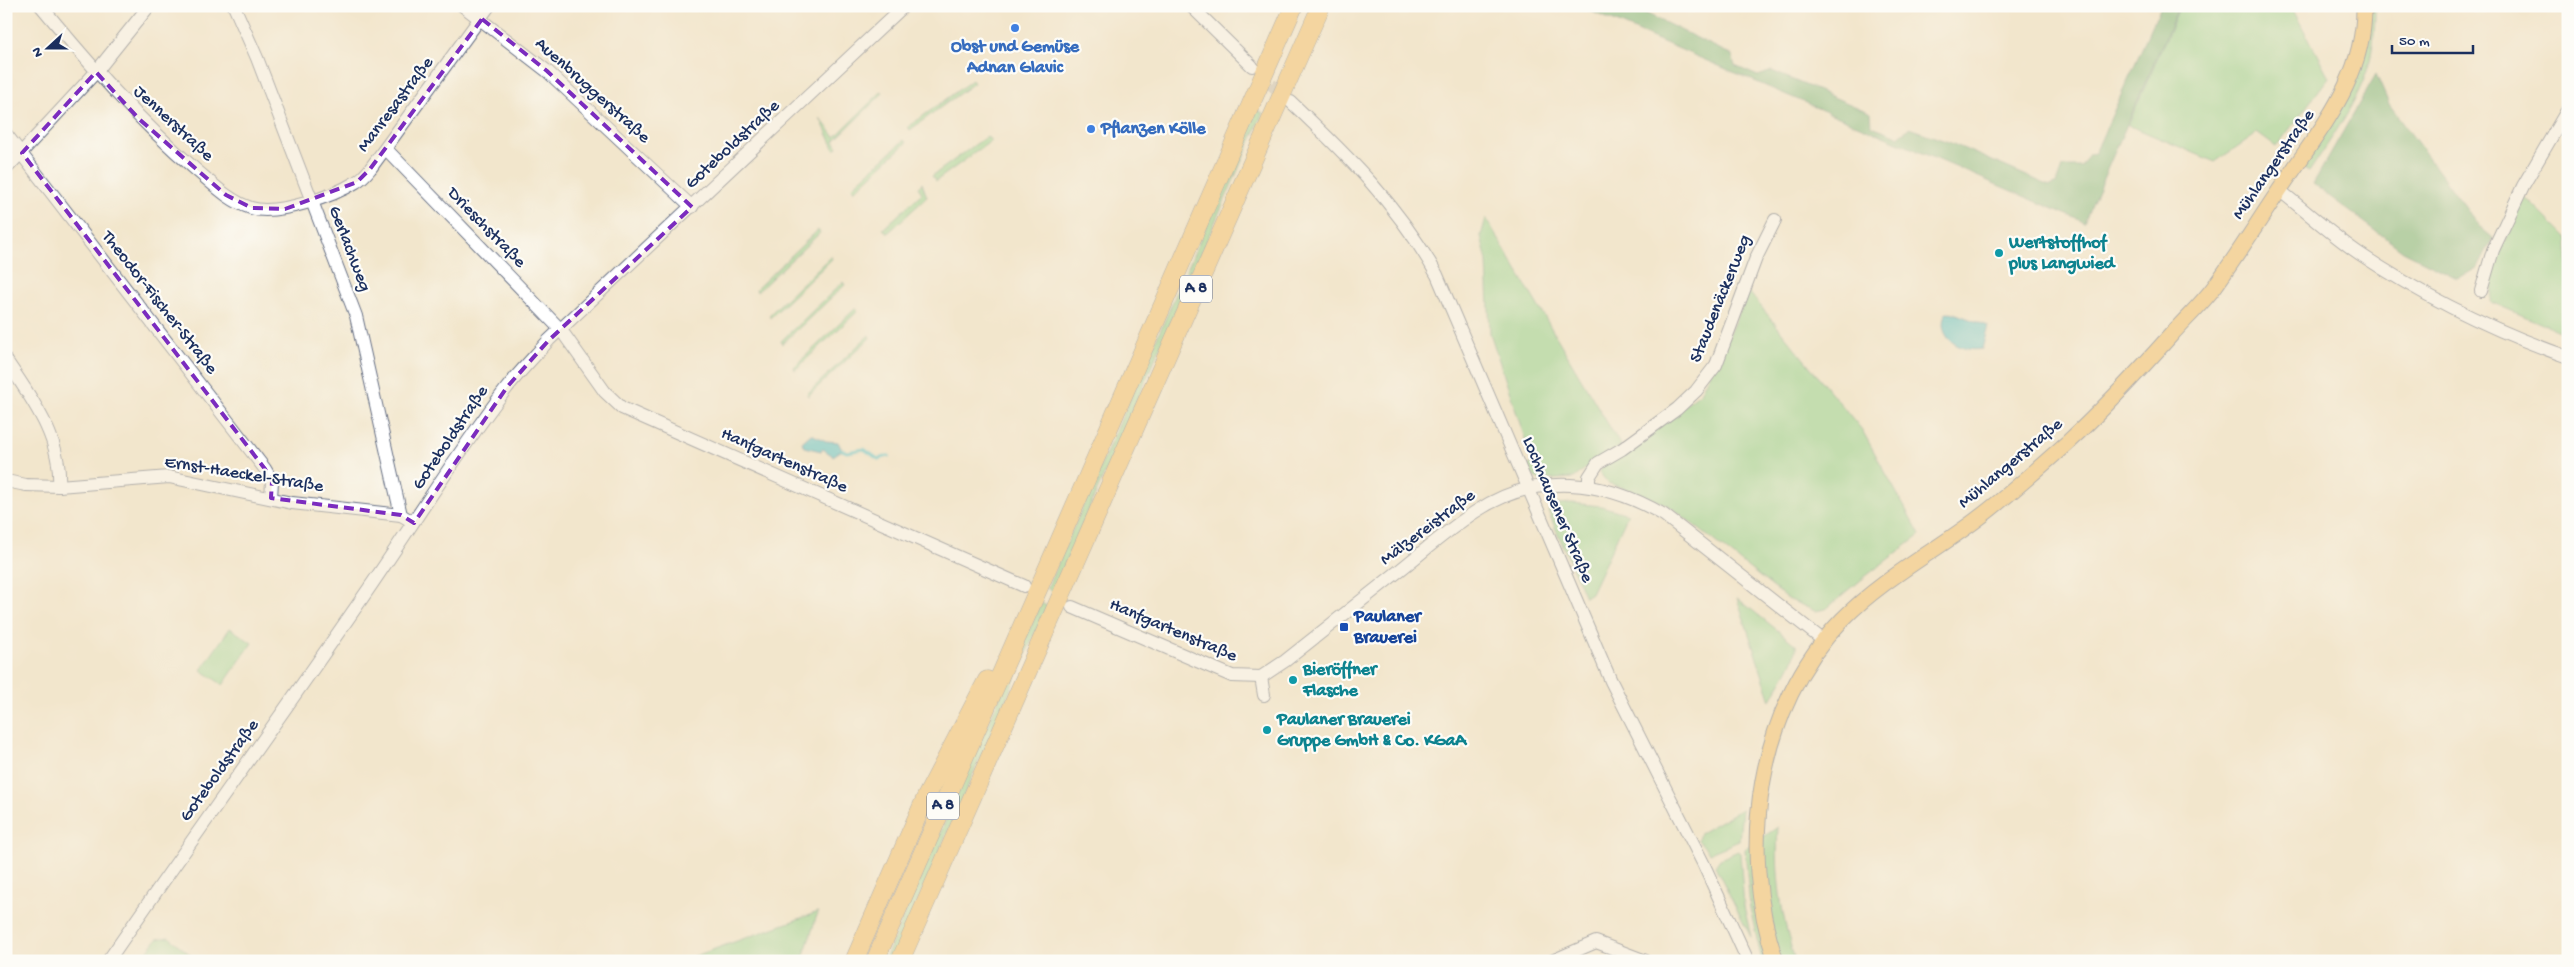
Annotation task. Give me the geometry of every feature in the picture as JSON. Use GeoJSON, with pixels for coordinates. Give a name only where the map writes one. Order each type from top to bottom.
{"type":"FeatureCollection","features":[{"type":"Feature","properties":{"kind":"highway","name":"A 8"},"geometry":{"type":"LineString","coordinates":[[875,961],[1294,6]]}},
{"type":"Feature","properties":{"kind":"highway","name":"A 8"},"geometry":{"type":"LineString","coordinates":[[900,961],[1320,6]]}},
{"type":"Feature","properties":{"kind":"highway"},"geometry":{"type":"LineString","coordinates":[[854,961],[925,799],[951,747],[996,665],[1011,652]]}},
{"type":"Feature","properties":{"kind":"main road","name":"Mühlangerstraße"},"geometry":{"type":"LineString","coordinates":[[1776,961],[1762,909],[1757,862],[1761,797],[1776,732],[1792,694],[1824,641],[1842,620],[1870,594],[1977,519],[2091,421],[2213,288],[2336,109],[2351,75],[2361,42],[2364,6]]}},
{"type":"Feature","properties":{"kind":"street","name":"Jennerstraße"},"geometry":{"type":"LineString","coordinates":[[41,6],[96,72],[152,131],[238,203],[268,212],[285,209],[311,200]]}},
{"type":"Feature","properties":{"kind":"street"},"geometry":{"type":"LineString","coordinates":[[6,169],[22,154],[96,72],[149,6]]}},
{"type":"Feature","properties":{"kind":"street","name":"Gerlachweg"},"geometry":{"type":"LineString","coordinates":[[234,6],[258,58],[356,316],[402,514]]}},
{"type":"Feature","properties":{"kind":"street","name":"Auenbruggerstraße"},"geometry":{"type":"LineString","coordinates":[[463,6],[547,71],[692,207]]}},
{"type":"Feature","properties":{"kind":"street","name":"Manresastraße"},"geometry":{"type":"LineString","coordinates":[[311,200],[357,182],[387,150],[482,19],[489,6]]}},
{"type":"Feature","properties":{"kind":"street","name":"Goteboldstraße"},"geometry":{"type":"LineString","coordinates":[[108,961],[414,523],[476,428],[502,394],[561,330],[904,6]]}},
{"type":"Feature","properties":{"kind":"street"},"geometry":{"type":"LineString","coordinates":[[1191,6],[1252,66]]}},
{"type":"Feature","properties":{"kind":"street","name":"Lochhausener Straße"},"geometry":{"type":"LineString","coordinates":[[1291,102],[1366,174],[1398,214],[1422,249],[1462,330],[1611,680],[1703,863],[1748,961]]}},
{"type":"Feature","properties":{"kind":"street"},"geometry":{"type":"LineString","coordinates":[[2481,291],[2493,250],[2524,186],[2568,108]]}},
{"type":"Feature","properties":{"kind":"street","name":"Theodor-Fischer-Straße"},"geometry":{"type":"LineString","coordinates":[[6,134],[265,469],[272,481],[271,498]]}},
{"type":"Feature","properties":{"kind":"street","name":"Drieschstraße"},"geometry":{"type":"LineString","coordinates":[[387,150],[561,330]]}},
{"type":"Feature","properties":{"kind":"street"},"geometry":{"type":"LineString","coordinates":[[2279,190],[2358,253],[2447,307],[2511,337],[2568,358]]}},
{"type":"Feature","properties":{"kind":"street","name":"Staudenäckerweg"},"geometry":{"type":"LineString","coordinates":[[1589,486],[1589,477],[1598,463],[1622,449],[1677,409],[1707,379],[1716,366],[1756,258],[1775,220]]}},
{"type":"Feature","properties":{"kind":"street","name":"Hanfgartenstraße"},"geometry":{"type":"LineString","coordinates":[[561,330],[604,392],[622,408],[1024,586]]}},
{"type":"Feature","properties":{"kind":"street"},"geometry":{"type":"LineString","coordinates":[[6,360],[50,436],[60,469],[59,486]]}},
{"type":"Feature","properties":{"kind":"street","name":"Ernst-Haeckel-Straße"},"geometry":{"type":"LineString","coordinates":[[6,481],[59,486],[169,477],[292,502],[402,514]]}},
{"type":"Feature","properties":{"kind":"street","name":"Mälzereistraße"},"geometry":{"type":"LineString","coordinates":[[1262,677],[1285,662],[1476,511],[1499,499],[1530,490],[1566,485],[1589,486],[1638,500],[1664,515],[1824,641]]}},
{"type":"Feature","properties":{"kind":"street"},"geometry":{"type":"LineString","coordinates":[[402,514],[414,523]]}},
{"type":"Feature","properties":{"kind":"street","name":"Hanfgartenstraße"},"geometry":{"type":"LineString","coordinates":[[1072,607],[1218,671],[1248,678],[1262,677]]}},
{"type":"Feature","properties":{"kind":"street"},"geometry":{"type":"LineString","coordinates":[[1262,677],[1264,695]]}},
{"type":"Feature","properties":{"kind":"street"},"geometry":{"type":"LineString","coordinates":[[1552,961],[1596,942],[1646,961]]}},
{"type":"Feature","properties":{"kind":"highlighted area"},"geometry":{"type":"Polygon","coordinates":[[[482,19],[547,71],[692,207],[549,340],[507,387],[414,523],[401,515],[271,498],[272,481],[265,469],[22,153],[96,72],[139,119],[226,195],[252,208],[285,209],[357,182],[370,169],[482,19]]]}},
{"type":"Feature","properties":{"kind":"green space"},"geometry":{"type":"Polygon","coordinates":[[[1631,6],[1732,55],[1735,66],[1758,76],[1772,71],[1871,113],[1872,126],[1898,136],[1910,128],[1951,143],[2050,186],[2056,184],[2062,167],[2081,167],[2089,154],[2095,153],[2161,6],[2179,6],[2084,222],[1581,7],[1631,6]]]}},
{"type":"Feature","properties":{"kind":"green space"},"geometry":{"type":"Polygon","coordinates":[[[2180,6],[2291,6],[2329,77],[2276,147],[2257,133],[2215,162],[2128,125],[2180,6]]]}},
{"type":"Feature","properties":{"kind":"green space"},"geometry":{"type":"Polygon","coordinates":[[[2369,6],[2375,6],[2373,40],[2366,74],[2344,118],[2309,172],[2302,168],[2339,112],[2369,6]]]}},
{"type":"Feature","properties":{"kind":"green space"},"geometry":{"type":"Polygon","coordinates":[[[2376,74],[2389,104],[2479,226],[2493,238],[2477,269],[2457,278],[2403,251],[2313,184],[2376,74]]]}},
{"type":"Feature","properties":{"kind":"green space"},"geometry":{"type":"Polygon","coordinates":[[[972,80],[974,83],[910,130],[908,127],[972,80]]]}},
{"type":"Feature","properties":{"kind":"green space"},"geometry":{"type":"Polygon","coordinates":[[[882,91],[883,93],[834,141],[838,147],[835,150],[820,118],[835,137],[882,91]]]}},
{"type":"Feature","properties":{"kind":"green space"},"geometry":{"type":"Polygon","coordinates":[[[1257,110],[1263,113],[1053,591],[1047,588],[1257,110]]]}},
{"type":"Feature","properties":{"kind":"green space"},"geometry":{"type":"Polygon","coordinates":[[[987,136],[991,141],[936,181],[932,176],[987,136]]]}},
{"type":"Feature","properties":{"kind":"green space"},"geometry":{"type":"Polygon","coordinates":[[[904,140],[906,143],[854,191],[852,187],[904,140]]]}},
{"type":"Feature","properties":{"kind":"green space"},"geometry":{"type":"Polygon","coordinates":[[[922,183],[927,197],[888,233],[883,229],[922,193],[918,187],[922,183]]]}},
{"type":"Feature","properties":{"kind":"green space"},"geometry":{"type":"Polygon","coordinates":[[[2524,196],[2568,240],[2568,335],[2491,302],[2494,265],[2524,196]]]}},
{"type":"Feature","properties":{"kind":"green space"},"geometry":{"type":"Polygon","coordinates":[[[1486,218],[1621,446],[1591,464],[1574,478],[1541,480],[1534,477],[1527,466],[1533,463],[1490,333],[1487,261],[1481,236],[1486,218]]]}},
{"type":"Feature","properties":{"kind":"green space"},"geometry":{"type":"Polygon","coordinates":[[[818,230],[820,233],[757,292],[756,289],[818,230]]]}},
{"type":"Feature","properties":{"kind":"green space"},"geometry":{"type":"Polygon","coordinates":[[[831,256],[832,259],[770,318],[769,315],[831,256]]]}},
{"type":"Feature","properties":{"kind":"green space"},"geometry":{"type":"Polygon","coordinates":[[[843,282],[845,285],[782,344],[781,341],[843,282]]]}},
{"type":"Feature","properties":{"kind":"green space"},"geometry":{"type":"Polygon","coordinates":[[[1749,292],[1862,430],[1920,535],[1826,609],[1815,611],[1788,599],[1671,507],[1639,493],[1608,483],[1599,472],[1603,466],[1700,393],[1749,292]]]}},
{"type":"Feature","properties":{"kind":"green space"},"geometry":{"type":"Polygon","coordinates":[[[856,308],[858,311],[795,370],[794,367],[856,308]]]}},
{"type":"Feature","properties":{"kind":"green space"},"geometry":{"type":"Polygon","coordinates":[[[869,335],[870,338],[808,396],[807,394],[869,335]]]}},
{"type":"Feature","properties":{"kind":"green space"},"geometry":{"type":"Polygon","coordinates":[[[1572,503],[1601,506],[1628,514],[1591,593],[1585,597],[1548,511],[1557,504],[1572,503]]]}},
{"type":"Feature","properties":{"kind":"green space"},"geometry":{"type":"Polygon","coordinates":[[[1737,598],[1796,645],[1791,665],[1771,701],[1737,598]]]}},
{"type":"Feature","properties":{"kind":"green space"},"geometry":{"type":"Polygon","coordinates":[[[1041,603],[1047,606],[891,961],[884,961],[1041,603]]]}},
{"type":"Feature","properties":{"kind":"green space"},"geometry":{"type":"Polygon","coordinates":[[[230,628],[252,643],[223,685],[201,670],[230,628]]]}},
{"type":"Feature","properties":{"kind":"green space"},"geometry":{"type":"Polygon","coordinates":[[[1742,809],[1739,841],[1710,853],[1698,840],[1700,833],[1742,809]]]}},
{"type":"Feature","properties":{"kind":"green space"},"geometry":{"type":"Polygon","coordinates":[[[1778,827],[1777,862],[1780,895],[1795,961],[1762,961],[1750,908],[1745,849],[1778,827]]]}},
{"type":"Feature","properties":{"kind":"green space"},"geometry":{"type":"Polygon","coordinates":[[[1738,851],[1740,853],[1744,906],[1751,937],[1715,866],[1720,859],[1738,851]]]}},
{"type":"Feature","properties":{"kind":"green space"},"geometry":{"type":"Polygon","coordinates":[[[818,912],[802,961],[681,961],[818,912]]]}},
{"type":"Feature","properties":{"kind":"green space"},"geometry":{"type":"Polygon","coordinates":[[[169,937],[198,961],[139,961],[157,939],[169,937]]]}},
{"type":"Feature","properties":{"kind":"water"},"geometry":{"type":"Polygon","coordinates":[[[1951,312],[1988,326],[1982,349],[1966,349],[1952,342],[1947,337],[1943,323],[1945,314],[1951,312]]]}},
{"type":"Feature","properties":{"kind":"water"},"geometry":{"type":"Polygon","coordinates":[[[811,434],[826,441],[838,442],[842,450],[833,456],[823,449],[821,451],[804,447],[802,442],[811,434]]]}},
{"type":"Feature","properties":{"kind":"waterway"},"geometry":{"type":"LineString","coordinates":[[842,450],[847,452],[864,449],[878,459],[889,456]]}},
{"type":"Feature","properties":{"kind":"tunnel"},"geometry":{"type":"LineString","coordinates":[[1258,72],[1287,99]]}},
{"type":"Feature","properties":{"kind":"place","name":"Obst und Gemüse Adnan Glavic"},"geometry":{"type":"Point","coordinates":[1015,28]}},
{"type":"Feature","properties":{"kind":"place","name":"Pflanzen Kölle"},"geometry":{"type":"Point","coordinates":[1091,129]}},
{"type":"Feature","properties":{"kind":"place","name":"Wertstoffhof plus Langwied"},"geometry":{"type":"Point","coordinates":[1999,253]}},
{"type":"Feature","properties":{"kind":"place","name":"Paulaner Brauerei"},"geometry":{"type":"Point","coordinates":[1344,627]}},
{"type":"Feature","properties":{"kind":"place","name":"Bieröffner Flasche"},"geometry":{"type":"Point","coordinates":[1293,680]}},
{"type":"Feature","properties":{"kind":"place","name":"Paulaner Brauerei Gruppe GmbH & Co. KGaA"},"geometry":{"type":"Point","coordinates":[1267,730]}}]}
